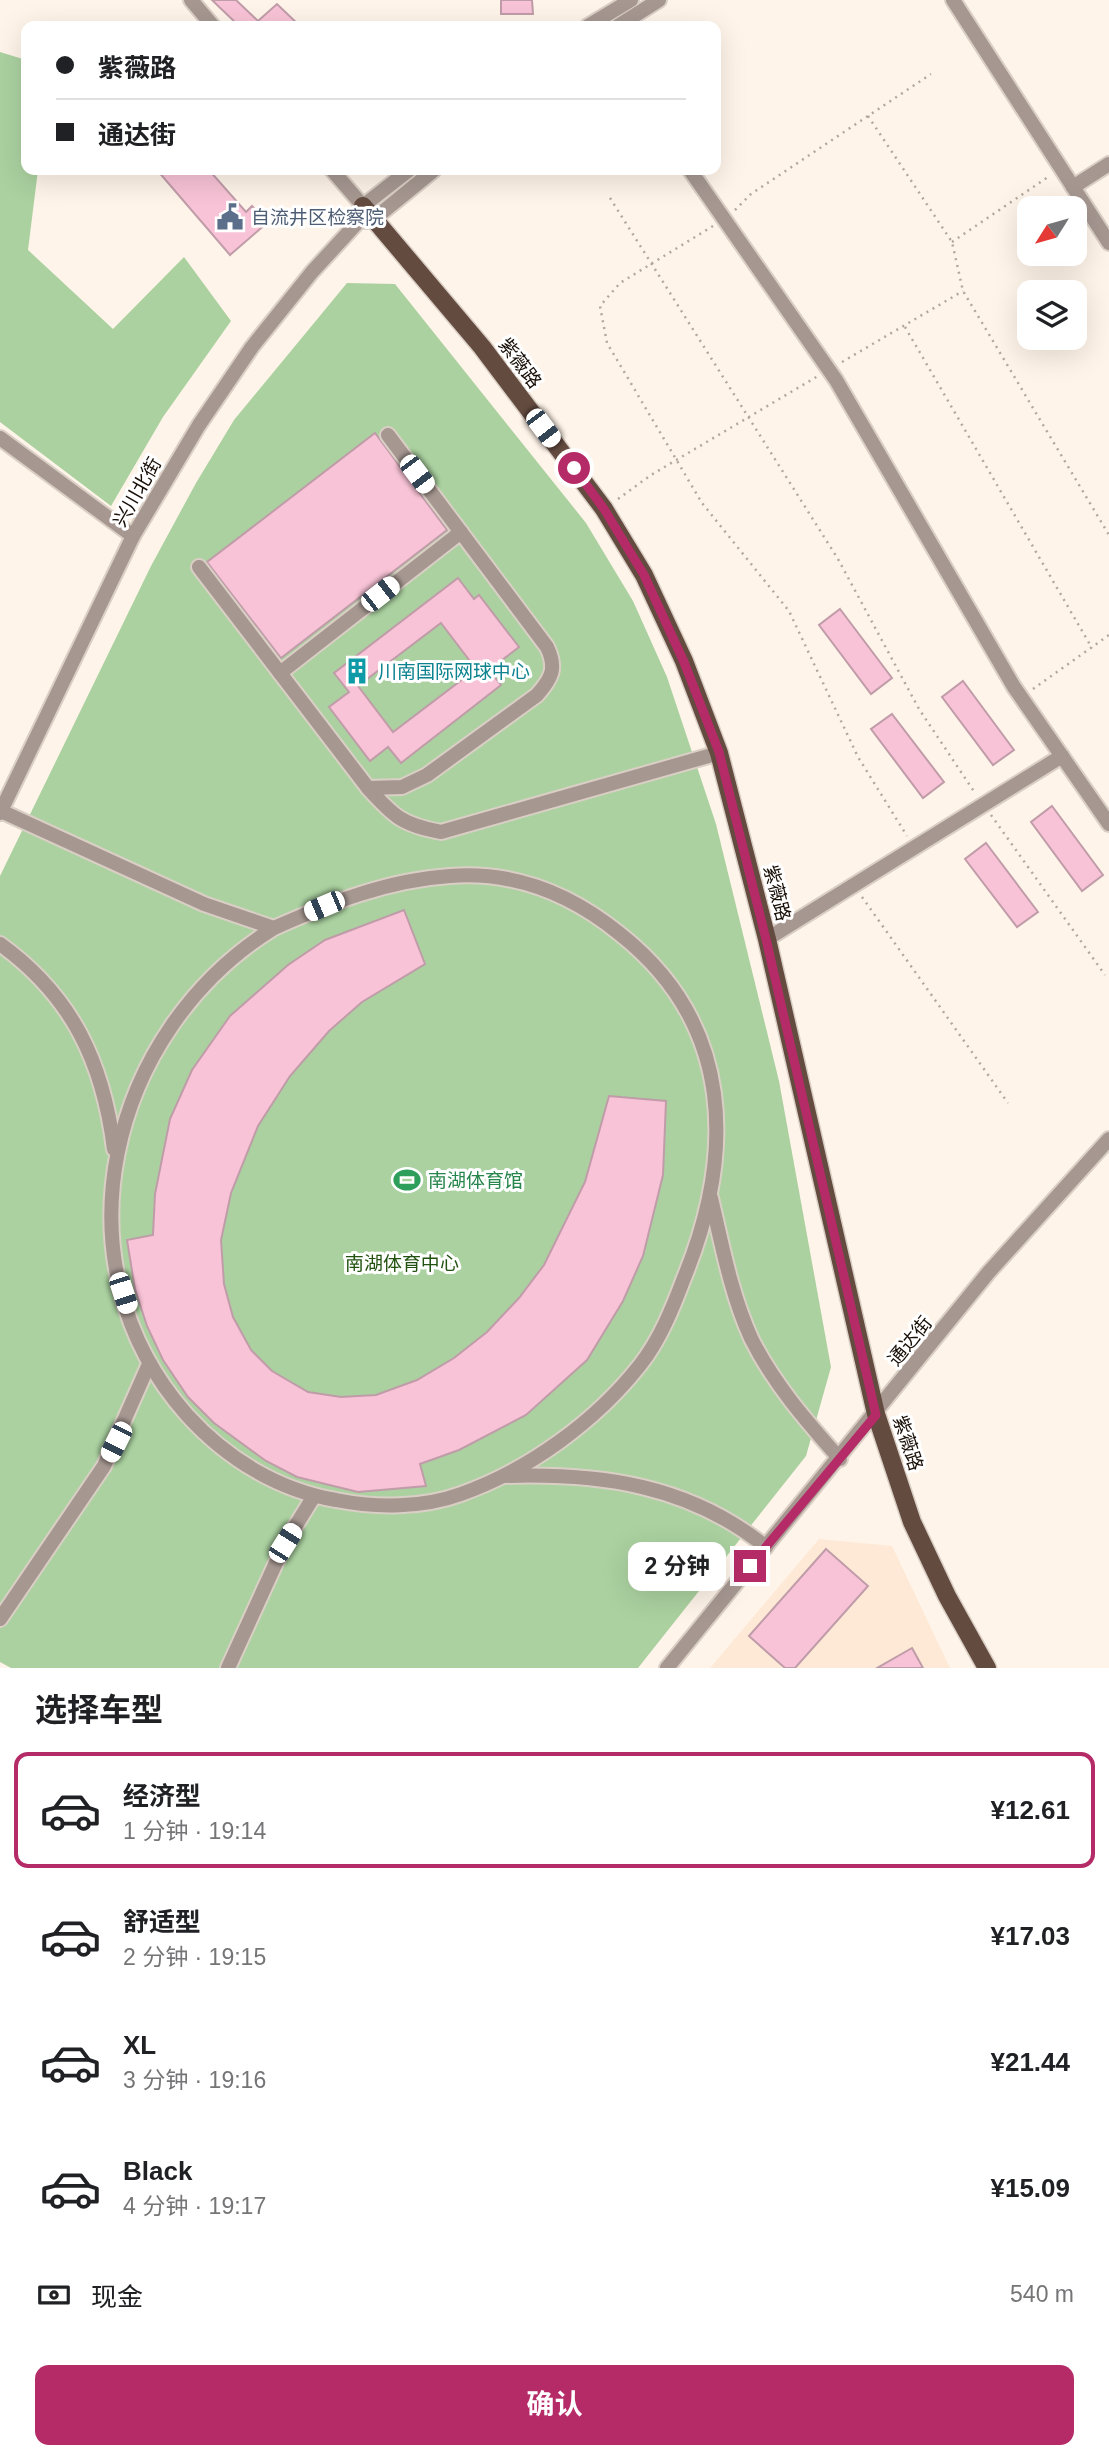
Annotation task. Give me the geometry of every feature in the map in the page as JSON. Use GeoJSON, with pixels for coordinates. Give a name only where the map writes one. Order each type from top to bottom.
{"type":"FeatureCollection","features":[{"type":"Feature","properties":{"kind":"main road","name":"紫薇路"},"geometry":{"type":"LineString","coordinates":[[365,216],[482,347],[604,509],[644,575],[684,662],[719,752],[766,939],[876,1415],[912,1522],[947,1596],[988,1668]]}},
{"type":"Feature","properties":{"kind":"street"},"geometry":{"type":"LineString","coordinates":[[191,0],[208,21]]}},
{"type":"Feature","properties":{"kind":"street"},"geometry":{"type":"LineString","coordinates":[[596,21],[631,0]]}},
{"type":"Feature","properties":{"kind":"street"},"geometry":{"type":"LineString","coordinates":[[626,21],[660,0]]}},
{"type":"Feature","properties":{"kind":"street"},"geometry":{"type":"LineString","coordinates":[[953,0],[1109,243]]}},
{"type":"Feature","properties":{"kind":"street"},"geometry":{"type":"LineString","coordinates":[[1073,187],[1109,164]]}},
{"type":"Feature","properties":{"kind":"street"},"geometry":{"type":"LineString","coordinates":[[336,175],[365,216]]}},
{"type":"Feature","properties":{"kind":"street"},"geometry":{"type":"LineString","coordinates":[[365,216],[404,175]]}},
{"type":"Feature","properties":{"kind":"street"},"geometry":{"type":"LineString","coordinates":[[365,216],[426,175]]}},
{"type":"Feature","properties":{"kind":"street"},"geometry":{"type":"LineString","coordinates":[[693,175],[829,370],[1021,697],[1109,824]]}},
{"type":"Feature","properties":{"kind":"street","name":"兴川北街"},"geometry":{"type":"LineString","coordinates":[[0,812],[132,536],[199,425],[252,348],[312,272],[365,216]]}},
{"type":"Feature","properties":{"kind":"street"},"geometry":{"type":"LineString","coordinates":[[368,788],[386,790],[402,787],[427,775],[537,695],[550,679],[554,662],[547,647],[388,435]]}},
{"type":"Feature","properties":{"kind":"street"},"geometry":{"type":"LineString","coordinates":[[0,438],[132,536]]}},
{"type":"Feature","properties":{"kind":"street"},"geometry":{"type":"LineString","coordinates":[[280,673],[461,532]]}},
{"type":"Feature","properties":{"kind":"street"},"geometry":{"type":"LineString","coordinates":[[199,567],[368,788],[394,817],[411,826],[441,832],[719,752]]}},
{"type":"Feature","properties":{"kind":"street"},"geometry":{"type":"LineString","coordinates":[[766,939],[1062,757]]}},
{"type":"Feature","properties":{"kind":"street"},"geometry":{"type":"LineString","coordinates":[[0,812],[204,904],[274,928]]}},
{"type":"Feature","properties":{"kind":"street"},"geometry":{"type":"LineString","coordinates":[[0,944],[26,962],[56,992],[87,1047],[103,1084],[115,1160],[113,1252],[130,1315],[149,1364],[173,1399],[222,1449],[284,1486],[314,1496],[354,1504],[430,1503],[461,1494],[500,1477],[578,1427],[642,1363],[670,1314],[701,1232],[710,1197],[717,1154],[717,1095],[706,1054],[686,1010],[631,942],[568,898],[531,883],[453,875],[369,890],[274,928],[244,946],[171,1022],[152,1054],[134,1096],[115,1160]]}},
{"type":"Feature","properties":{"kind":"street","name":"通达街"},"geometry":{"type":"LineString","coordinates":[[667,1668],[840,1460],[989,1273],[1109,1139]]}},
{"type":"Feature","properties":{"kind":"street"},"geometry":{"type":"LineString","coordinates":[[710,1197],[729,1272],[751,1337],[800,1413],[840,1460]]}},
{"type":"Feature","properties":{"kind":"street"},"geometry":{"type":"LineString","coordinates":[[0,1619],[104,1466],[149,1364]]}},
{"type":"Feature","properties":{"kind":"street"},"geometry":{"type":"LineString","coordinates":[[500,1477],[578,1475],[648,1488],[708,1508],[740,1526],[766,1547]]}},
{"type":"Feature","properties":{"kind":"street"},"geometry":{"type":"LineString","coordinates":[[228,1668],[285,1543],[314,1496]]}},
{"type":"Feature","properties":{"kind":"path"},"geometry":{"type":"LineString","coordinates":[[915,848],[858,757],[789,611],[702,503],[607,343],[600,306],[620,283],[724,219],[751,194],[931,74]]}},
{"type":"Feature","properties":{"kind":"path"},"geometry":{"type":"LineString","coordinates":[[868,116],[952,242],[963,291],[1109,535]]}},
{"type":"Feature","properties":{"kind":"path"},"geometry":{"type":"LineString","coordinates":[[952,242],[1060,168]]}},
{"type":"Feature","properties":{"kind":"path"},"geometry":{"type":"LineString","coordinates":[[610,198],[838,559],[919,709],[1105,975]]}},
{"type":"Feature","properties":{"kind":"path"},"geometry":{"type":"LineString","coordinates":[[604,509],[652,475],[963,291]]}},
{"type":"Feature","properties":{"kind":"path"},"geometry":{"type":"LineString","coordinates":[[904,326],[1092,648]]}},
{"type":"Feature","properties":{"kind":"path"},"geometry":{"type":"LineString","coordinates":[[1021,697],[1109,635]]}},
{"type":"Feature","properties":{"kind":"path"},"geometry":{"type":"LineString","coordinates":[[854,886],[1008,1103]]}},
{"type":"Feature","properties":{"kind":"shaded area"},"geometry":{"type":"Polygon","coordinates":[[[819,1539],[892,1546],[950,1668],[710,1668],[819,1539]]]}},
{"type":"Feature","properties":{"kind":"green space"},"geometry":{"type":"Polygon","coordinates":[[[0,52],[21,58],[21,175],[37,175],[28,250],[113,329],[184,257],[231,321],[163,417],[111,506],[0,422],[0,52]]]}},
{"type":"Feature","properties":{"kind":"green space","name":"南湖体育中心"},"geometry":{"type":"Polygon","coordinates":[[[347,283],[395,284],[586,523],[633,601],[667,677],[716,824],[779,1081],[831,1367],[806,1456],[638,1668],[11,1668],[0,1662],[0,876],[151,566],[196,483],[234,420],[347,283]]]}},
{"type":"Feature","properties":{"kind":"building"},"geometry":{"type":"Polygon","coordinates":[[[212,0],[236,0],[258,21],[234,21],[212,0]]]}},
{"type":"Feature","properties":{"kind":"building"},"geometry":{"type":"Polygon","coordinates":[[[501,0],[532,0],[533,14],[501,14],[501,0]]]}},
{"type":"Feature","properties":{"kind":"building"},"geometry":{"type":"Polygon","coordinates":[[[277,4],[295,21],[258,21],[277,4]]]}},
{"type":"Feature","properties":{"kind":"building","name":"自流井区检察院"},"geometry":{"type":"Polygon","coordinates":[[[161,175],[213,175],[246,212],[252,206],[267,223],[230,255],[161,175]]]}},
{"type":"Feature","properties":{"kind":"building"},"geometry":{"type":"Polygon","coordinates":[[[375,433],[447,530],[281,658],[207,562],[375,433]]]}},
{"type":"Feature","properties":{"kind":"building","name":"川南国际网球中心"},"geometry":{"type":"Polygon","coordinates":[[[458,578],[474,599],[479,595],[519,647],[489,670],[501,685],[401,763],[388,747],[370,761],[329,707],[349,692],[334,673],[458,578]],[[441,623],[358,686],[393,732],[476,669],[441,623]]]}},
{"type":"Feature","properties":{"kind":"building"},"geometry":{"type":"Polygon","coordinates":[[[840,609],[892,678],[871,694],[819,625],[840,609]]]}},
{"type":"Feature","properties":{"kind":"building"},"geometry":{"type":"Polygon","coordinates":[[[963,681],[1014,750],[993,765],[942,697],[963,681]]]}},
{"type":"Feature","properties":{"kind":"building"},"geometry":{"type":"Polygon","coordinates":[[[892,714],[944,782],[923,798],[871,729],[892,714]]]}},
{"type":"Feature","properties":{"kind":"building"},"geometry":{"type":"Polygon","coordinates":[[[1052,806],[1103,875],[1082,891],[1031,822],[1052,806]]]}},
{"type":"Feature","properties":{"kind":"building"},"geometry":{"type":"Polygon","coordinates":[[[986,843],[1038,912],[1017,927],[965,859],[986,843]]]}},
{"type":"Feature","properties":{"kind":"building"},"geometry":{"type":"Polygon","coordinates":[[[404,910],[425,964],[362,1002],[329,1031],[290,1076],[258,1126],[231,1193],[221,1240],[224,1284],[233,1317],[251,1350],[272,1371],[308,1392],[341,1397],[376,1395],[417,1380],[454,1358],[487,1332],[519,1298],[544,1265],[585,1182],[609,1096],[666,1101],[663,1175],[643,1256],[623,1301],[587,1360],[526,1415],[459,1450],[420,1464],[426,1486],[358,1492],[297,1477],[266,1461],[214,1423],[188,1397],[163,1360],[147,1326],[135,1289],[127,1240],[153,1235],[155,1194],[170,1119],[192,1070],[230,1016],[288,965],[325,940],[404,910]]]}},
{"type":"Feature","properties":{"kind":"building"},"geometry":{"type":"Polygon","coordinates":[[[826,1549],[868,1586],[795,1668],[785,1668],[749,1636],[826,1549]]]}},
{"type":"Feature","properties":{"kind":"building"},"geometry":{"type":"Polygon","coordinates":[[[912,1648],[923,1668],[877,1668],[912,1648]]]}},
{"type":"Feature","properties":{"kind":"place","name":"自流井区检察院"},"geometry":{"type":"Point","coordinates":[230,217]}},
{"type":"Feature","properties":{"kind":"place","name":"川南国际网球中心"},"geometry":{"type":"Point","coordinates":[357,671]}},
{"type":"Feature","properties":{"kind":"place","name":"南湖体育馆"},"geometry":{"type":"Point","coordinates":[407,1180]}},
{"type":"Feature","properties":{"kind":"route"},"geometry":{"type":"LineString","coordinates":[[574,468],[604,509],[644,575],[684,662],[719,752],[766,939],[876,1415],[750,1566]]}}]}
